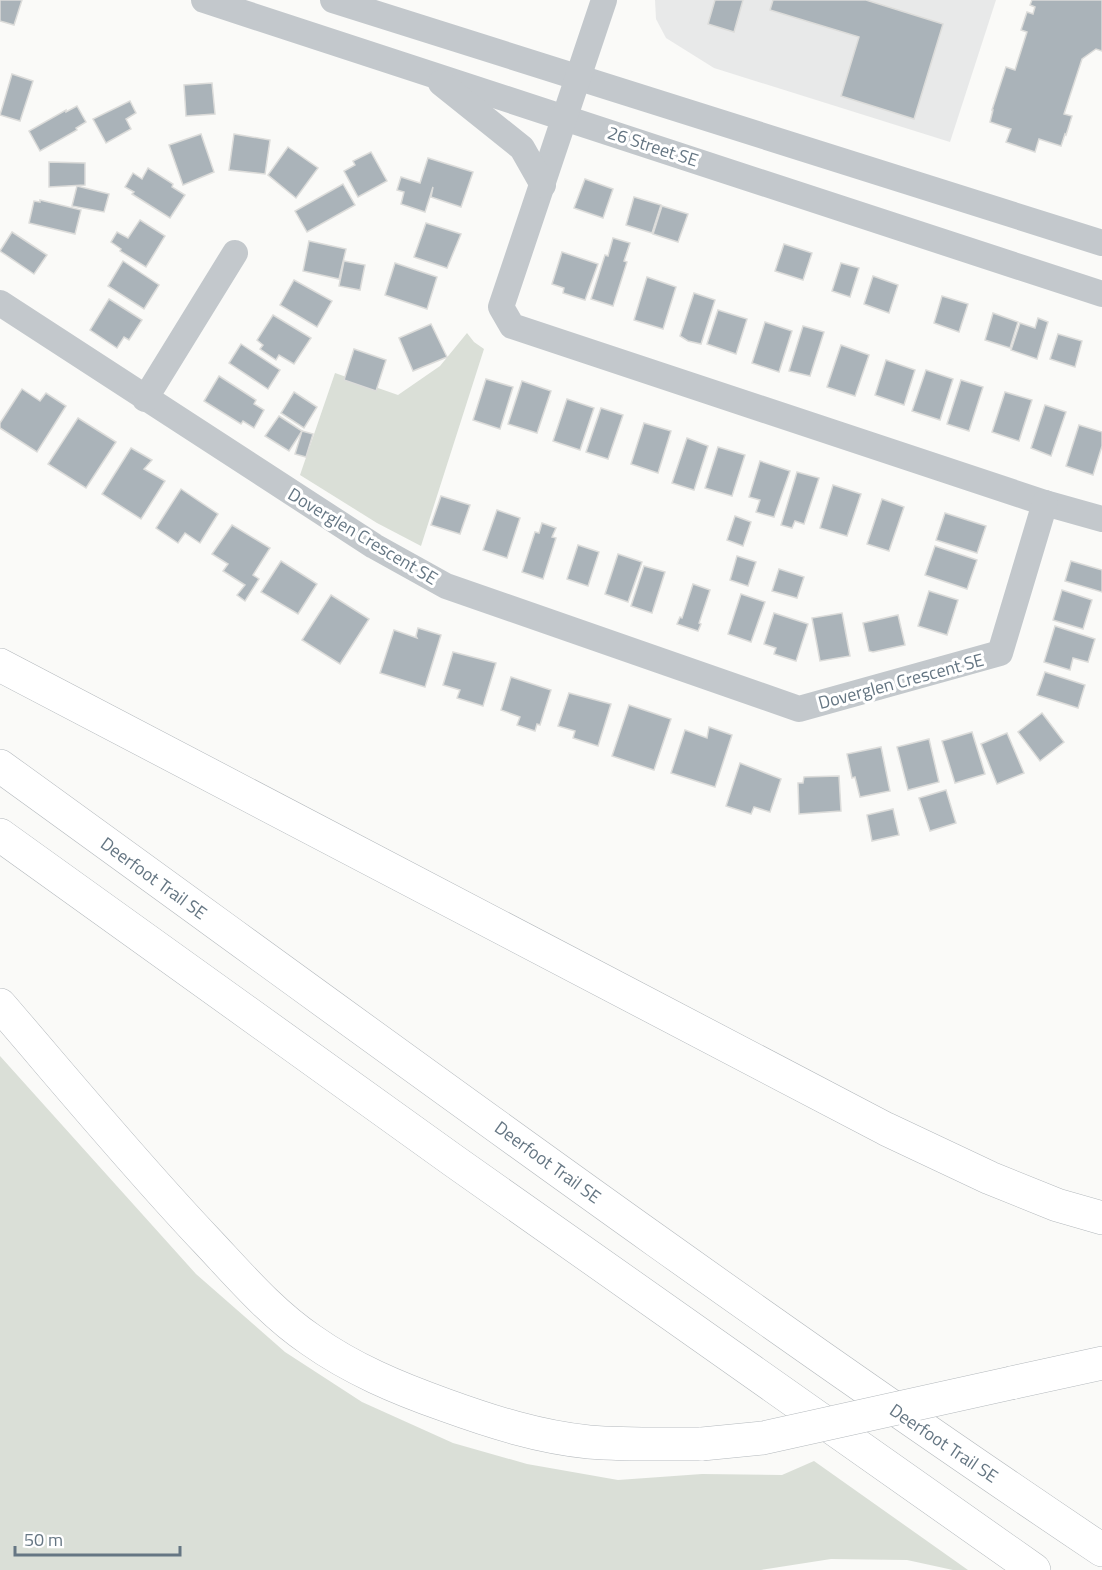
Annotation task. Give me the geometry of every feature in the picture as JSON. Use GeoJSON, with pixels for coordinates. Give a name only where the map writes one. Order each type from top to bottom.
{"type":"FeatureCollection","features":[{"type":"Feature","properties":{"kind":"highway"},"geometry":{"type":"LineString","coordinates":[[0,665],[886,1129],[1009,1186],[1057,1205],[1102,1218]]}},
{"type":"Feature","properties":{"kind":"highway","name":"Deerfoot Trail SE"},"geometry":{"type":"LineString","coordinates":[[0,766],[880,1399],[1102,1550]]}},
{"type":"Feature","properties":{"kind":"highway"},"geometry":{"type":"LineString","coordinates":[[0,835],[454,1161],[1034,1570]]}},
{"type":"Feature","properties":{"kind":"highway"},"geometry":{"type":"LineString","coordinates":[[0,1005],[187,1220],[259,1296],[309,1339],[357,1369],[407,1392],[487,1421],[527,1432],[588,1442],[702,1444],[763,1438],[1102,1363]]}},
{"type":"Feature","properties":{"kind":"street","name":"26 Street SE"},"geometry":{"type":"LineString","coordinates":[[204,0],[1102,294]]}},
{"type":"Feature","properties":{"kind":"street"},"geometry":{"type":"LineString","coordinates":[[333,0],[1102,243]]}},
{"type":"Feature","properties":{"kind":"street"},"geometry":{"type":"LineString","coordinates":[[604,0],[501,307],[512,326],[1045,503],[1102,519]]}},
{"type":"Feature","properties":{"kind":"street"},"geometry":{"type":"LineString","coordinates":[[428,73],[522,148],[543,185]]}},
{"type":"Feature","properties":{"kind":"street"},"geometry":{"type":"LineString","coordinates":[[145,399],[235,253]]}},
{"type":"Feature","properties":{"kind":"street","name":"Doverglen Crescent SE"},"geometry":{"type":"LineString","coordinates":[[0,303],[374,546],[446,586],[800,709],[1000,653],[1045,503]]}},
{"type":"Feature","properties":{"kind":"shaded area"},"geometry":{"type":"Polygon","coordinates":[[[655,0],[996,0],[950,142],[714,68],[666,38],[656,19],[655,0]]]}},
{"type":"Feature","properties":{"kind":"shaded area"},"geometry":{"type":"Polygon","coordinates":[[[467,333],[484,349],[421,546],[377,523],[300,475],[335,373],[398,395],[440,366],[467,333]]]}},
{"type":"Feature","properties":{"kind":"shaded area"},"geometry":{"type":"Polygon","coordinates":[[[0,1056],[196,1274],[285,1352],[362,1402],[453,1443],[527,1464],[618,1480],[702,1474],[782,1475],[814,1461],[968,1570],[953,1570],[907,1560],[831,1559],[761,1570],[0,1570],[0,1056]]]}},
{"type":"Feature","properties":{"kind":"building"},"geometry":{"type":"Polygon","coordinates":[[[0,0],[22,0],[14,25],[0,21],[0,0]]]}},
{"type":"Feature","properties":{"kind":"building"},"geometry":{"type":"Polygon","coordinates":[[[715,0],[743,0],[734,32],[708,24],[715,0]]]}},
{"type":"Feature","properties":{"kind":"building"},"geometry":{"type":"Polygon","coordinates":[[[773,0],[866,0],[943,24],[914,119],[841,96],[859,37],[770,10],[773,0]]]}},
{"type":"Feature","properties":{"kind":"building"},"geometry":{"type":"Polygon","coordinates":[[[1032,0],[1102,0],[1102,51],[1096,49],[1082,59],[1064,114],[1072,116],[1066,135],[1061,146],[1039,139],[1035,152],[1006,142],[1011,129],[990,122],[1006,67],[1015,70],[1027,32],[1021,30],[1027,12],[1033,14],[1035,7],[1030,5],[1032,0]]]}},
{"type":"Feature","properties":{"kind":"building"},"geometry":{"type":"Polygon","coordinates":[[[12,74],[33,81],[20,121],[0,115],[12,74]]]}},
{"type":"Feature","properties":{"kind":"building"},"geometry":{"type":"Polygon","coordinates":[[[212,83],[215,114],[186,116],[184,85],[212,83]]]}},
{"type":"Feature","properties":{"kind":"building"},"geometry":{"type":"Polygon","coordinates":[[[130,101],[136,113],[126,119],[131,129],[106,143],[93,119],[130,101]]]}},
{"type":"Feature","properties":{"kind":"building"},"geometry":{"type":"Polygon","coordinates":[[[77,106],[86,122],[76,128],[77,130],[40,151],[29,131],[77,106]]]}},
{"type":"Feature","properties":{"kind":"building"},"geometry":{"type":"Polygon","coordinates":[[[201,134],[214,172],[183,185],[169,145],[201,134]]]}},
{"type":"Feature","properties":{"kind":"building"},"geometry":{"type":"Polygon","coordinates":[[[234,134],[270,140],[265,174],[229,170],[234,134]]]}},
{"type":"Feature","properties":{"kind":"building"},"geometry":{"type":"Polygon","coordinates":[[[288,147],[318,168],[296,198],[268,175],[288,147]]]}},
{"type":"Feature","properties":{"kind":"building"},"geometry":{"type":"Polygon","coordinates":[[[371,152],[387,181],[358,197],[344,171],[355,165],[353,161],[371,152]]]}},
{"type":"Feature","properties":{"kind":"building"},"geometry":{"type":"Polygon","coordinates":[[[428,158],[473,172],[461,207],[431,197],[433,187],[425,212],[401,204],[404,192],[397,190],[401,177],[420,183],[428,158]]]}},
{"type":"Feature","properties":{"kind":"building"},"geometry":{"type":"Polygon","coordinates":[[[49,162],[85,163],[85,185],[49,187],[49,162]]]}},
{"type":"Feature","properties":{"kind":"building"},"geometry":{"type":"Polygon","coordinates":[[[148,168],[173,184],[172,187],[185,195],[170,218],[125,187],[133,173],[142,179],[148,168]]]}},
{"type":"Feature","properties":{"kind":"building"},"geometry":{"type":"Polygon","coordinates":[[[585,179],[613,189],[603,218],[574,208],[585,179]]]}},
{"type":"Feature","properties":{"kind":"building"},"geometry":{"type":"Polygon","coordinates":[[[343,184],[355,205],[307,232],[295,211],[343,184]]]}},
{"type":"Feature","properties":{"kind":"building"},"geometry":{"type":"Polygon","coordinates":[[[77,186],[109,194],[104,212],[72,206],[77,186]]]}},
{"type":"Feature","properties":{"kind":"building"},"geometry":{"type":"Polygon","coordinates":[[[634,197],[661,205],[652,233],[626,225],[634,197]]]}},
{"type":"Feature","properties":{"kind":"building"},"geometry":{"type":"Polygon","coordinates":[[[40,200],[81,210],[75,234],[29,223],[34,201],[40,202],[40,200]]]}},
{"type":"Feature","properties":{"kind":"building"},"geometry":{"type":"Polygon","coordinates":[[[662,206],[688,214],[678,242],[653,234],[662,206]]]}},
{"type":"Feature","properties":{"kind":"building"},"geometry":{"type":"Polygon","coordinates":[[[140,220],[165,236],[146,267],[120,251],[121,249],[111,242],[117,232],[128,238],[140,220]]]}},
{"type":"Feature","properties":{"kind":"building"},"geometry":{"type":"Polygon","coordinates":[[[426,223],[461,234],[447,268],[414,257],[426,223]]]}},
{"type":"Feature","properties":{"kind":"building"},"geometry":{"type":"Polygon","coordinates":[[[12,232],[47,255],[34,274],[0,251],[12,232]]]}},
{"type":"Feature","properties":{"kind":"building"},"geometry":{"type":"Polygon","coordinates":[[[613,238],[630,243],[624,261],[627,262],[613,306],[591,299],[613,238]]]}},
{"type":"Feature","properties":{"kind":"building"},"geometry":{"type":"Polygon","coordinates":[[[309,241],[346,249],[339,279],[303,271],[309,241]]]}},
{"type":"Feature","properties":{"kind":"building"},"geometry":{"type":"Polygon","coordinates":[[[784,244],[812,253],[803,280],[775,271],[784,244]]]}},
{"type":"Feature","properties":{"kind":"building"},"geometry":{"type":"Polygon","coordinates":[[[562,252],[598,264],[585,300],[563,293],[564,288],[552,284],[562,252]]]}},
{"type":"Feature","properties":{"kind":"building"},"geometry":{"type":"Polygon","coordinates":[[[123,261],[159,285],[144,309],[108,286],[123,261]]]}},
{"type":"Feature","properties":{"kind":"building"},"geometry":{"type":"Polygon","coordinates":[[[344,261],[365,265],[360,290],[339,286],[344,261]]]}},
{"type":"Feature","properties":{"kind":"building"},"geometry":{"type":"Polygon","coordinates":[[[395,263],[437,277],[427,309],[385,295],[395,263]]]}},
{"type":"Feature","properties":{"kind":"building"},"geometry":{"type":"Polygon","coordinates":[[[841,263],[859,268],[850,297],[832,291],[841,263]]]}},
{"type":"Feature","properties":{"kind":"building"},"geometry":{"type":"Polygon","coordinates":[[[873,276],[898,285],[889,313],[864,304],[873,276]]]}},
{"type":"Feature","properties":{"kind":"building"},"geometry":{"type":"Polygon","coordinates":[[[647,277],[676,287],[663,329],[634,320],[647,277]]]}},
{"type":"Feature","properties":{"kind":"building"},"geometry":{"type":"Polygon","coordinates":[[[294,280],[332,301],[317,327],[280,305],[294,280]]]}},
{"type":"Feature","properties":{"kind":"building"},"geometry":{"type":"Polygon","coordinates":[[[694,293],[715,300],[701,344],[688,341],[680,336],[694,293]]]}},
{"type":"Feature","properties":{"kind":"building"},"geometry":{"type":"Polygon","coordinates":[[[942,296],[968,304],[959,332],[934,323],[942,296]]]}},
{"type":"Feature","properties":{"kind":"building"},"geometry":{"type":"Polygon","coordinates":[[[109,299],[142,320],[129,340],[124,337],[117,348],[90,330],[109,299]]]}},
{"type":"Feature","properties":{"kind":"building"},"geometry":{"type":"Polygon","coordinates":[[[718,310],[747,319],[736,354],[707,344],[718,310]]]}},
{"type":"Feature","properties":{"kind":"building"},"geometry":{"type":"Polygon","coordinates":[[[993,313],[1018,322],[1010,348],[985,340],[993,313]]]}},
{"type":"Feature","properties":{"kind":"building"},"geometry":{"type":"Polygon","coordinates":[[[273,315],[311,338],[294,364],[279,355],[276,360],[260,349],[263,345],[257,340],[273,315]]]}},
{"type":"Feature","properties":{"kind":"building"},"geometry":{"type":"Polygon","coordinates":[[[1038,318],[1048,322],[1037,359],[1011,350],[1020,323],[1035,328],[1038,318]]]}},
{"type":"Feature","properties":{"kind":"building"},"geometry":{"type":"Polygon","coordinates":[[[765,322],[792,331],[779,372],[752,363],[765,322]]]}},
{"type":"Feature","properties":{"kind":"building"},"geometry":{"type":"Polygon","coordinates":[[[431,324],[447,357],[413,371],[399,338],[431,324]]]}},
{"type":"Feature","properties":{"kind":"building"},"geometry":{"type":"Polygon","coordinates":[[[803,326],[824,332],[810,376],[789,371],[803,326]]]}},
{"type":"Feature","properties":{"kind":"building"},"geometry":{"type":"Polygon","coordinates":[[[1058,334],[1082,341],[1075,367],[1050,359],[1058,334]]]}},
{"type":"Feature","properties":{"kind":"building"},"geometry":{"type":"Polygon","coordinates":[[[241,344],[280,370],[268,389],[229,363],[241,344]]]}},
{"type":"Feature","properties":{"kind":"building"},"geometry":{"type":"Polygon","coordinates":[[[841,345],[869,355],[855,396],[827,387],[841,345]]]}},
{"type":"Feature","properties":{"kind":"building"},"geometry":{"type":"Polygon","coordinates":[[[354,349],[386,360],[376,391],[344,380],[354,349]]]}},
{"type":"Feature","properties":{"kind":"building"},"geometry":{"type":"Polygon","coordinates":[[[886,360],[915,370],[904,405],[875,395],[886,360]]]}},
{"type":"Feature","properties":{"kind":"building"},"geometry":{"type":"Polygon","coordinates":[[[926,370],[953,379],[940,420],[912,411],[926,370]]]}},
{"type":"Feature","properties":{"kind":"building"},"geometry":{"type":"Polygon","coordinates":[[[219,376],[256,400],[254,404],[264,410],[254,428],[243,421],[241,424],[204,401],[219,376]]]}},
{"type":"Feature","properties":{"kind":"building"},"geometry":{"type":"Polygon","coordinates":[[[486,379],[513,387],[500,429],[473,420],[486,379]]]}},
{"type":"Feature","properties":{"kind":"building"},"geometry":{"type":"Polygon","coordinates":[[[961,380],[983,387],[969,431],[947,424],[961,380]]]}},
{"type":"Feature","properties":{"kind":"building"},"geometry":{"type":"Polygon","coordinates":[[[522,381],[551,391],[537,433],[508,424],[522,381]]]}},
{"type":"Feature","properties":{"kind":"building"},"geometry":{"type":"Polygon","coordinates":[[[22,389],[40,401],[46,393],[66,406],[37,452],[0,428],[0,423],[22,389]]]}},
{"type":"Feature","properties":{"kind":"building"},"geometry":{"type":"Polygon","coordinates":[[[294,392],[317,407],[304,428],[281,413],[294,392]]]}},
{"type":"Feature","properties":{"kind":"building"},"geometry":{"type":"Polygon","coordinates":[[[1005,392],[1032,400],[1019,441],[992,432],[1005,392]]]}},
{"type":"Feature","properties":{"kind":"building"},"geometry":{"type":"Polygon","coordinates":[[[567,399],[594,408],[580,450],[553,441],[567,399]]]}},
{"type":"Feature","properties":{"kind":"building"},"geometry":{"type":"Polygon","coordinates":[[[1045,405],[1066,412],[1051,456],[1031,448],[1045,405]]]}},
{"type":"Feature","properties":{"kind":"building"},"geometry":{"type":"Polygon","coordinates":[[[601,408],[623,415],[608,459],[586,452],[601,408]]]}},
{"type":"Feature","properties":{"kind":"building"},"geometry":{"type":"Polygon","coordinates":[[[279,416],[302,431],[289,451],[265,436],[279,416]]]}},
{"type":"Feature","properties":{"kind":"building"},"geometry":{"type":"Polygon","coordinates":[[[78,418],[116,442],[86,488],[48,464],[78,418]]]}},
{"type":"Feature","properties":{"kind":"building"},"geometry":{"type":"Polygon","coordinates":[[[644,423],[671,431],[658,473],[631,464],[644,423]]]}},
{"type":"Feature","properties":{"kind":"building"},"geometry":{"type":"Polygon","coordinates":[[[1079,425],[1102,432],[1102,446],[1093,475],[1066,466],[1079,425]]]}},
{"type":"Feature","properties":{"kind":"building"},"geometry":{"type":"Polygon","coordinates":[[[302,431],[313,434],[306,457],[295,454],[302,431]]]}},
{"type":"Feature","properties":{"kind":"building"},"geometry":{"type":"Polygon","coordinates":[[[687,438],[708,446],[694,490],[672,483],[687,438]]]}},
{"type":"Feature","properties":{"kind":"building"},"geometry":{"type":"Polygon","coordinates":[[[718,447],[745,455],[732,496],[705,488],[718,447]]]}},
{"type":"Feature","properties":{"kind":"building"},"geometry":{"type":"Polygon","coordinates":[[[131,448],[152,460],[144,469],[165,481],[141,519],[102,494],[131,448]]]}},
{"type":"Feature","properties":{"kind":"building"},"geometry":{"type":"Polygon","coordinates":[[[760,461],[790,471],[774,517],[756,512],[760,500],[749,497],[760,461]]]}},
{"type":"Feature","properties":{"kind":"building"},"geometry":{"type":"Polygon","coordinates":[[[797,472],[819,478],[804,524],[795,521],[792,528],[781,525],[797,472]]]}},
{"type":"Feature","properties":{"kind":"building"},"geometry":{"type":"Polygon","coordinates":[[[833,485],[861,494],[847,536],[820,528],[833,485]]]}},
{"type":"Feature","properties":{"kind":"building"},"geometry":{"type":"Polygon","coordinates":[[[181,489],[218,514],[200,543],[185,533],[178,543],[156,528],[181,489]]]}},
{"type":"Feature","properties":{"kind":"building"},"geometry":{"type":"Polygon","coordinates":[[[441,496],[470,505],[460,534],[431,525],[441,496]]]}},
{"type":"Feature","properties":{"kind":"building"},"geometry":{"type":"Polygon","coordinates":[[[882,499],[904,507],[889,551],[867,544],[882,499]]]}},
{"type":"Feature","properties":{"kind":"building"},"geometry":{"type":"Polygon","coordinates":[[[497,510],[520,518],[507,558],[483,550],[497,510]]]}},
{"type":"Feature","properties":{"kind":"building"},"geometry":{"type":"Polygon","coordinates":[[[945,513],[986,526],[977,553],[936,540],[945,513]]]}},
{"type":"Feature","properties":{"kind":"building"},"geometry":{"type":"Polygon","coordinates":[[[735,516],[751,522],[743,546],[727,540],[735,516]]]}},
{"type":"Feature","properties":{"kind":"building"},"geometry":{"type":"Polygon","coordinates":[[[542,523],[556,528],[552,537],[556,538],[543,579],[522,572],[535,532],[539,533],[542,523]]]}},
{"type":"Feature","properties":{"kind":"building"},"geometry":{"type":"Polygon","coordinates":[[[232,525],[270,548],[253,575],[259,579],[245,601],[237,595],[245,585],[223,571],[228,564],[212,554],[232,525]]]}},
{"type":"Feature","properties":{"kind":"building"},"geometry":{"type":"Polygon","coordinates":[[[578,545],[599,552],[588,586],[567,579],[578,545]]]}},
{"type":"Feature","properties":{"kind":"building"},"geometry":{"type":"Polygon","coordinates":[[[935,546],[977,560],[967,589],[925,575],[935,546]]]}},
{"type":"Feature","properties":{"kind":"building"},"geometry":{"type":"Polygon","coordinates":[[[618,554],[642,562],[628,602],[605,594],[618,554]]]}},
{"type":"Feature","properties":{"kind":"building"},"geometry":{"type":"Polygon","coordinates":[[[737,556],[756,562],[748,586],[730,580],[737,556]]]}},
{"type":"Feature","properties":{"kind":"building"},"geometry":{"type":"Polygon","coordinates":[[[281,561],[317,584],[298,614],[261,592],[281,561]]]}},
{"type":"Feature","properties":{"kind":"building"},"geometry":{"type":"Polygon","coordinates":[[[1071,561],[1102,570],[1102,592],[1065,581],[1071,561]]]}},
{"type":"Feature","properties":{"kind":"building"},"geometry":{"type":"Polygon","coordinates":[[[644,566],[665,572],[652,613],[631,606],[644,566]]]}},
{"type":"Feature","properties":{"kind":"building"},"geometry":{"type":"Polygon","coordinates":[[[779,569],[804,577],[797,598],[772,591],[779,569]]]}},
{"type":"Feature","properties":{"kind":"building"},"geometry":{"type":"Polygon","coordinates":[[[693,584],[710,590],[698,631],[677,624],[680,617],[682,618],[693,584]]]}},
{"type":"Feature","properties":{"kind":"building"},"geometry":{"type":"Polygon","coordinates":[[[1062,590],[1092,600],[1083,629],[1053,620],[1062,590]]]}},
{"type":"Feature","properties":{"kind":"building"},"geometry":{"type":"Polygon","coordinates":[[[929,591],[958,600],[947,635],[918,626],[929,591]]]}},
{"type":"Feature","properties":{"kind":"building"},"geometry":{"type":"Polygon","coordinates":[[[741,594],[765,602],[751,642],[728,634],[741,594]]]}},
{"type":"Feature","properties":{"kind":"building"},"geometry":{"type":"Polygon","coordinates":[[[331,595],[369,619],[340,664],[302,640],[331,595]]]}},
{"type":"Feature","properties":{"kind":"building"},"geometry":{"type":"Polygon","coordinates":[[[774,613],[808,624],[796,661],[774,654],[776,648],[764,644],[774,613]]]}},
{"type":"Feature","properties":{"kind":"building"},"geometry":{"type":"Polygon","coordinates":[[[842,613],[850,656],[820,661],[812,618],[842,613]]]}},
{"type":"Feature","properties":{"kind":"building"},"geometry":{"type":"Polygon","coordinates":[[[898,615],[905,645],[869,651],[863,623],[898,615]]]}},
{"type":"Feature","properties":{"kind":"building"},"geometry":{"type":"Polygon","coordinates":[[[1055,626],[1095,639],[1088,662],[1073,658],[1070,670],[1044,662],[1055,626]]]}},
{"type":"Feature","properties":{"kind":"building"},"geometry":{"type":"Polygon","coordinates":[[[418,628],[441,635],[425,687],[380,673],[394,630],[417,638],[418,628]]]}},
{"type":"Feature","properties":{"kind":"building"},"geometry":{"type":"Polygon","coordinates":[[[453,652],[496,663],[483,706],[457,698],[460,690],[443,685],[453,652]]]}},
{"type":"Feature","properties":{"kind":"building"},"geometry":{"type":"Polygon","coordinates":[[[1045,672],[1085,685],[1078,708],[1037,695],[1045,672]]]}},
{"type":"Feature","properties":{"kind":"building"},"geometry":{"type":"Polygon","coordinates":[[[511,677],[551,690],[540,725],[537,724],[535,731],[517,725],[520,717],[501,710],[511,677]]]}},
{"type":"Feature","properties":{"kind":"building"},"geometry":{"type":"Polygon","coordinates":[[[569,693],[611,704],[598,746],[573,738],[575,731],[558,726],[569,693]]]}},
{"type":"Feature","properties":{"kind":"building"},"geometry":{"type":"Polygon","coordinates":[[[629,705],[671,719],[654,770],[612,756],[629,705]]]}},
{"type":"Feature","properties":{"kind":"building"},"geometry":{"type":"Polygon","coordinates":[[[1042,713],[1064,742],[1040,761],[1018,732],[1042,713]]]}},
{"type":"Feature","properties":{"kind":"building"},"geometry":{"type":"Polygon","coordinates":[[[709,727],[732,735],[715,787],[671,773],[685,730],[707,738],[709,727]]]}},
{"type":"Feature","properties":{"kind":"building"},"geometry":{"type":"Polygon","coordinates":[[[972,732],[985,774],[955,783],[942,741],[972,732]]]}},
{"type":"Feature","properties":{"kind":"building"},"geometry":{"type":"Polygon","coordinates":[[[1007,733],[1024,773],[997,784],[981,744],[1007,733]]]}},
{"type":"Feature","properties":{"kind":"building"},"geometry":{"type":"Polygon","coordinates":[[[929,739],[939,782],[908,790],[897,747],[929,739]]]}},
{"type":"Feature","properties":{"kind":"building"},"geometry":{"type":"Polygon","coordinates":[[[881,747],[890,791],[860,797],[855,777],[852,778],[847,754],[881,747]]]}},
{"type":"Feature","properties":{"kind":"building"},"geometry":{"type":"Polygon","coordinates":[[[740,763],[781,779],[770,812],[754,807],[751,814],[726,806],[740,763]]]}},
{"type":"Feature","properties":{"kind":"building"},"geometry":{"type":"Polygon","coordinates":[[[839,776],[841,811],[799,814],[798,783],[803,783],[804,777],[839,776]]]}},
{"type":"Feature","properties":{"kind":"building"},"geometry":{"type":"Polygon","coordinates":[[[946,790],[956,823],[930,831],[919,798],[946,790]]]}},
{"type":"Feature","properties":{"kind":"building"},"geometry":{"type":"Polygon","coordinates":[[[893,809],[899,835],[872,841],[867,815],[893,809]]]}}]}
